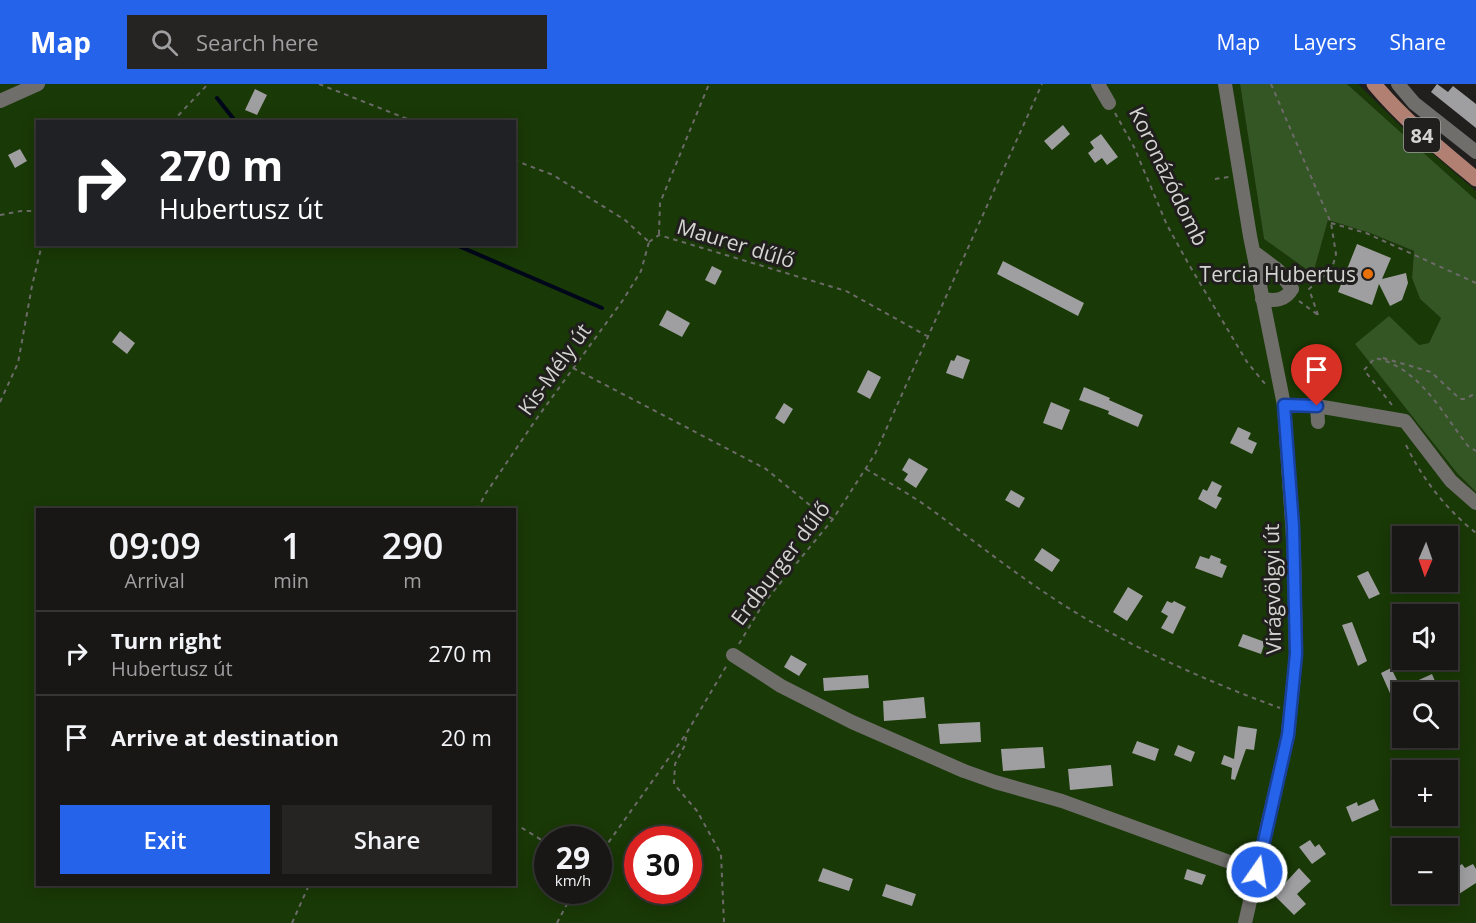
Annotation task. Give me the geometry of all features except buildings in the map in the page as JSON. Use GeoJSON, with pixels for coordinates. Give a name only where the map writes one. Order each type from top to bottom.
{"type":"FeatureCollection","features":[{"type":"Feature","properties":{"kind":"main road","name":"84"},"geometry":{"type":"LineString","coordinates":[[1374,84],[1391,105],[1413,126],[1476,179]]}},
{"type":"Feature","properties":{"kind":"street"},"geometry":{"type":"LineString","coordinates":[[0,101],[38,84]]}},
{"type":"Feature","properties":{"kind":"street","name":"Koronázódomb"},"geometry":{"type":"LineString","coordinates":[[1098,84],[1109,103]]}},
{"type":"Feature","properties":{"kind":"street","name":"Virágvölgyi út"},"geometry":{"type":"LineString","coordinates":[[1225,84],[1235,154],[1284,405],[1294,565],[1296,654],[1288,735],[1245,923]]}},
{"type":"Feature","properties":{"kind":"street"},"geometry":{"type":"LineString","coordinates":[[1398,84],[1414,103],[1476,152]]}},
{"type":"Feature","properties":{"kind":"street"},"geometry":{"type":"LineString","coordinates":[[1254,252],[1278,270],[1292,289],[1289,295],[1282,299],[1273,301],[1262,299]]}},
{"type":"Feature","properties":{"kind":"street"},"geometry":{"type":"LineString","coordinates":[[1284,405],[1317,406],[1405,421],[1451,481],[1476,503]]}},
{"type":"Feature","properties":{"kind":"street"},"geometry":{"type":"LineString","coordinates":[[1317,406],[1318,422]]}},
{"type":"Feature","properties":{"kind":"street"},"geometry":{"type":"LineString","coordinates":[[733,655],[781,686],[852,722],[964,771],[1062,801],[1257,872]]}},
{"type":"Feature","properties":{"kind":"path"},"geometry":{"type":"LineString","coordinates":[[174,120],[208,84]]}},
{"type":"Feature","properties":{"kind":"path"},"geometry":{"type":"LineString","coordinates":[[319,84],[410,120]]}},
{"type":"Feature","properties":{"kind":"path"},"geometry":{"type":"LineString","coordinates":[[659,235],[660,203],[709,84]]}},
{"type":"Feature","properties":{"kind":"path"},"geometry":{"type":"LineString","coordinates":[[927,336],[1042,84]]}},
{"type":"Feature","properties":{"kind":"path"},"geometry":{"type":"LineString","coordinates":[[1271,84],[1331,223],[1336,254],[1332,269],[1309,289],[1317,315],[1300,302],[1292,289]]}},
{"type":"Feature","properties":{"kind":"path","name":"Koronázódomb"},"geometry":{"type":"LineString","coordinates":[[1109,103],[1134,147],[1167,225],[1188,263],[1247,363],[1269,388]]}},
{"type":"Feature","properties":{"kind":"path","name":"Maurer dűlő"},"geometry":{"type":"LineString","coordinates":[[516,161],[553,175],[625,220],[649,242],[659,235],[846,291],[927,336]]}},
{"type":"Feature","properties":{"kind":"path"},"geometry":{"type":"LineString","coordinates":[[1215,179],[1232,176]]}},
{"type":"Feature","properties":{"kind":"path"},"geometry":{"type":"LineString","coordinates":[[0,215],[36,211]]}},
{"type":"Feature","properties":{"kind":"path"},"geometry":{"type":"LineString","coordinates":[[1331,223],[1366,233],[1476,283]]}},
{"type":"Feature","properties":{"kind":"path","name":"Kis-Mély út"},"geometry":{"type":"LineString","coordinates":[[478,508],[537,418],[623,300],[641,271],[649,242]]}},
{"type":"Feature","properties":{"kind":"path"},"geometry":{"type":"LineString","coordinates":[[0,402],[18,363],[41,246]]}},
{"type":"Feature","properties":{"kind":"path","name":"Erdburger dűlő"},"geometry":{"type":"LineString","coordinates":[[612,837],[686,734],[763,604],[833,519],[866,469],[875,454],[927,336]]}},
{"type":"Feature","properties":{"kind":"path"},"geometry":{"type":"LineString","coordinates":[[1405,421],[1364,370],[1375,358],[1388,358],[1431,372],[1460,399],[1476,393]]}},
{"type":"Feature","properties":{"kind":"path"},"geometry":{"type":"LineString","coordinates":[[1375,358],[1391,362],[1410,374],[1468,446],[1476,451]]}},
{"type":"Feature","properties":{"kind":"path"},"geometry":{"type":"LineString","coordinates":[[573,368],[766,469],[817,511],[833,519]]}},
{"type":"Feature","properties":{"kind":"path"},"geometry":{"type":"LineString","coordinates":[[1405,443],[1422,473],[1452,514],[1476,533]]}},
{"type":"Feature","properties":{"kind":"path"},"geometry":{"type":"LineString","coordinates":[[866,469],[929,509],[1014,572],[1096,625],[1209,681],[1291,712]]}},
{"type":"Feature","properties":{"kind":"path"},"geometry":{"type":"LineString","coordinates":[[686,734],[685,745],[675,764],[674,784],[697,811],[721,854],[724,923]]}},
{"type":"Feature","properties":{"kind":"path"},"geometry":{"type":"LineString","coordinates":[[516,824],[534,835]]}},
{"type":"Feature","properties":{"kind":"path"},"geometry":{"type":"LineString","coordinates":[[292,923],[309,886]]}},
{"type":"Feature","properties":{"kind":"path"},"geometry":{"type":"LineString","coordinates":[[557,923],[567,904]]}},
{"type":"Feature","properties":{"kind":"green space"},"geometry":{"type":"Polygon","coordinates":[[[0,84],[1240,84],[1264,239],[1313,274],[1328,220],[1370,233],[1414,251],[1412,278],[1420,299],[1441,318],[1429,343],[1356,345],[1457,473],[1476,492],[1476,923],[0,923],[0,84]]]}},
{"type":"Feature","properties":{"kind":"green space"},"geometry":{"type":"Polygon","coordinates":[[[1240,84],[1347,84],[1476,200],[1476,492],[1457,473],[1355,344],[1389,316],[1419,345],[1429,343],[1441,318],[1420,299],[1412,278],[1414,251],[1370,233],[1328,220],[1313,274],[1264,239],[1240,84]]]}},
{"type":"Feature","properties":{"kind":"green space"},"geometry":{"type":"Polygon","coordinates":[[[1347,84],[1358,84],[1404,129],[1476,191],[1476,200],[1347,84]]]}},
{"type":"Feature","properties":{"kind":"waterway"},"geometry":{"type":"LineString","coordinates":[[217,98],[234,120]]}},
{"type":"Feature","properties":{"kind":"waterway"},"geometry":{"type":"LineString","coordinates":[[459,246],[602,308]]}},
{"type":"Feature","properties":{"kind":"place","name":"Tercia Hubertus"},"geometry":{"type":"Point","coordinates":[1368,274]}},
{"type":"Feature","properties":{"kind":"route"},"geometry":{"type":"LineString","coordinates":[[1257,872],[1288,735],[1296,654],[1293,526],[1284,405],[1317,406]]}}]}
